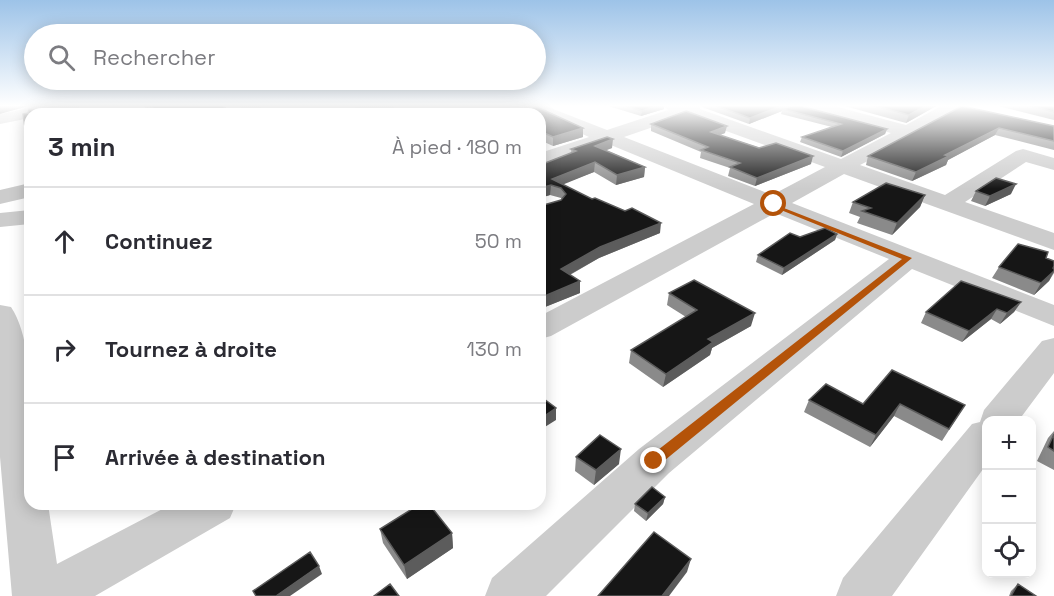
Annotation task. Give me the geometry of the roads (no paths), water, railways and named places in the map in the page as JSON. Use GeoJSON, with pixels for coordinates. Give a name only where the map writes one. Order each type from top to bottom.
{"type":"FeatureCollection","features":[{"type":"Feature","properties":{"kind":"street"},"geometry":{"type":"LineString","coordinates":[[597,133],[1054,316]]}},
{"type":"Feature","properties":{"kind":"street"},"geometry":{"type":"LineString","coordinates":[[546,158],[618,133]]}},
{"type":"Feature","properties":{"kind":"street"},"geometry":{"type":"LineString","coordinates":[[752,133],[1054,242]]}},
{"type":"Feature","properties":{"kind":"street"},"geometry":{"type":"LineString","coordinates":[[546,326],[774,204],[840,166],[908,133]]}},
{"type":"Feature","properties":{"kind":"street"},"geometry":{"type":"LineString","coordinates":[[947,204],[1023,155],[1054,164]]}},
{"type":"Feature","properties":{"kind":"street"},"geometry":{"type":"LineString","coordinates":[[0,197],[24,191]]}},
{"type":"Feature","properties":{"kind":"street"},"geometry":{"type":"LineString","coordinates":[[0,220],[24,218]]}},
{"type":"Feature","properties":{"kind":"street"},"geometry":{"type":"LineString","coordinates":[[510,596],[654,461],[908,258]]}},
{"type":"Feature","properties":{"kind":"street"},"geometry":{"type":"LineString","coordinates":[[9,335],[24,475]]}},
{"type":"Feature","properties":{"kind":"street"},"geometry":{"type":"LineString","coordinates":[[1001,416],[1054,349]]}},
{"type":"Feature","properties":{"kind":"street"},"geometry":{"type":"LineString","coordinates":[[861,596],[982,441]]}},
{"type":"Feature","properties":{"kind":"street"},"geometry":{"type":"LineString","coordinates":[[28,510],[37,596]]}},
{"type":"Feature","properties":{"kind":"street"},"geometry":{"type":"LineString","coordinates":[[47,596],[203,510]]}}]}
